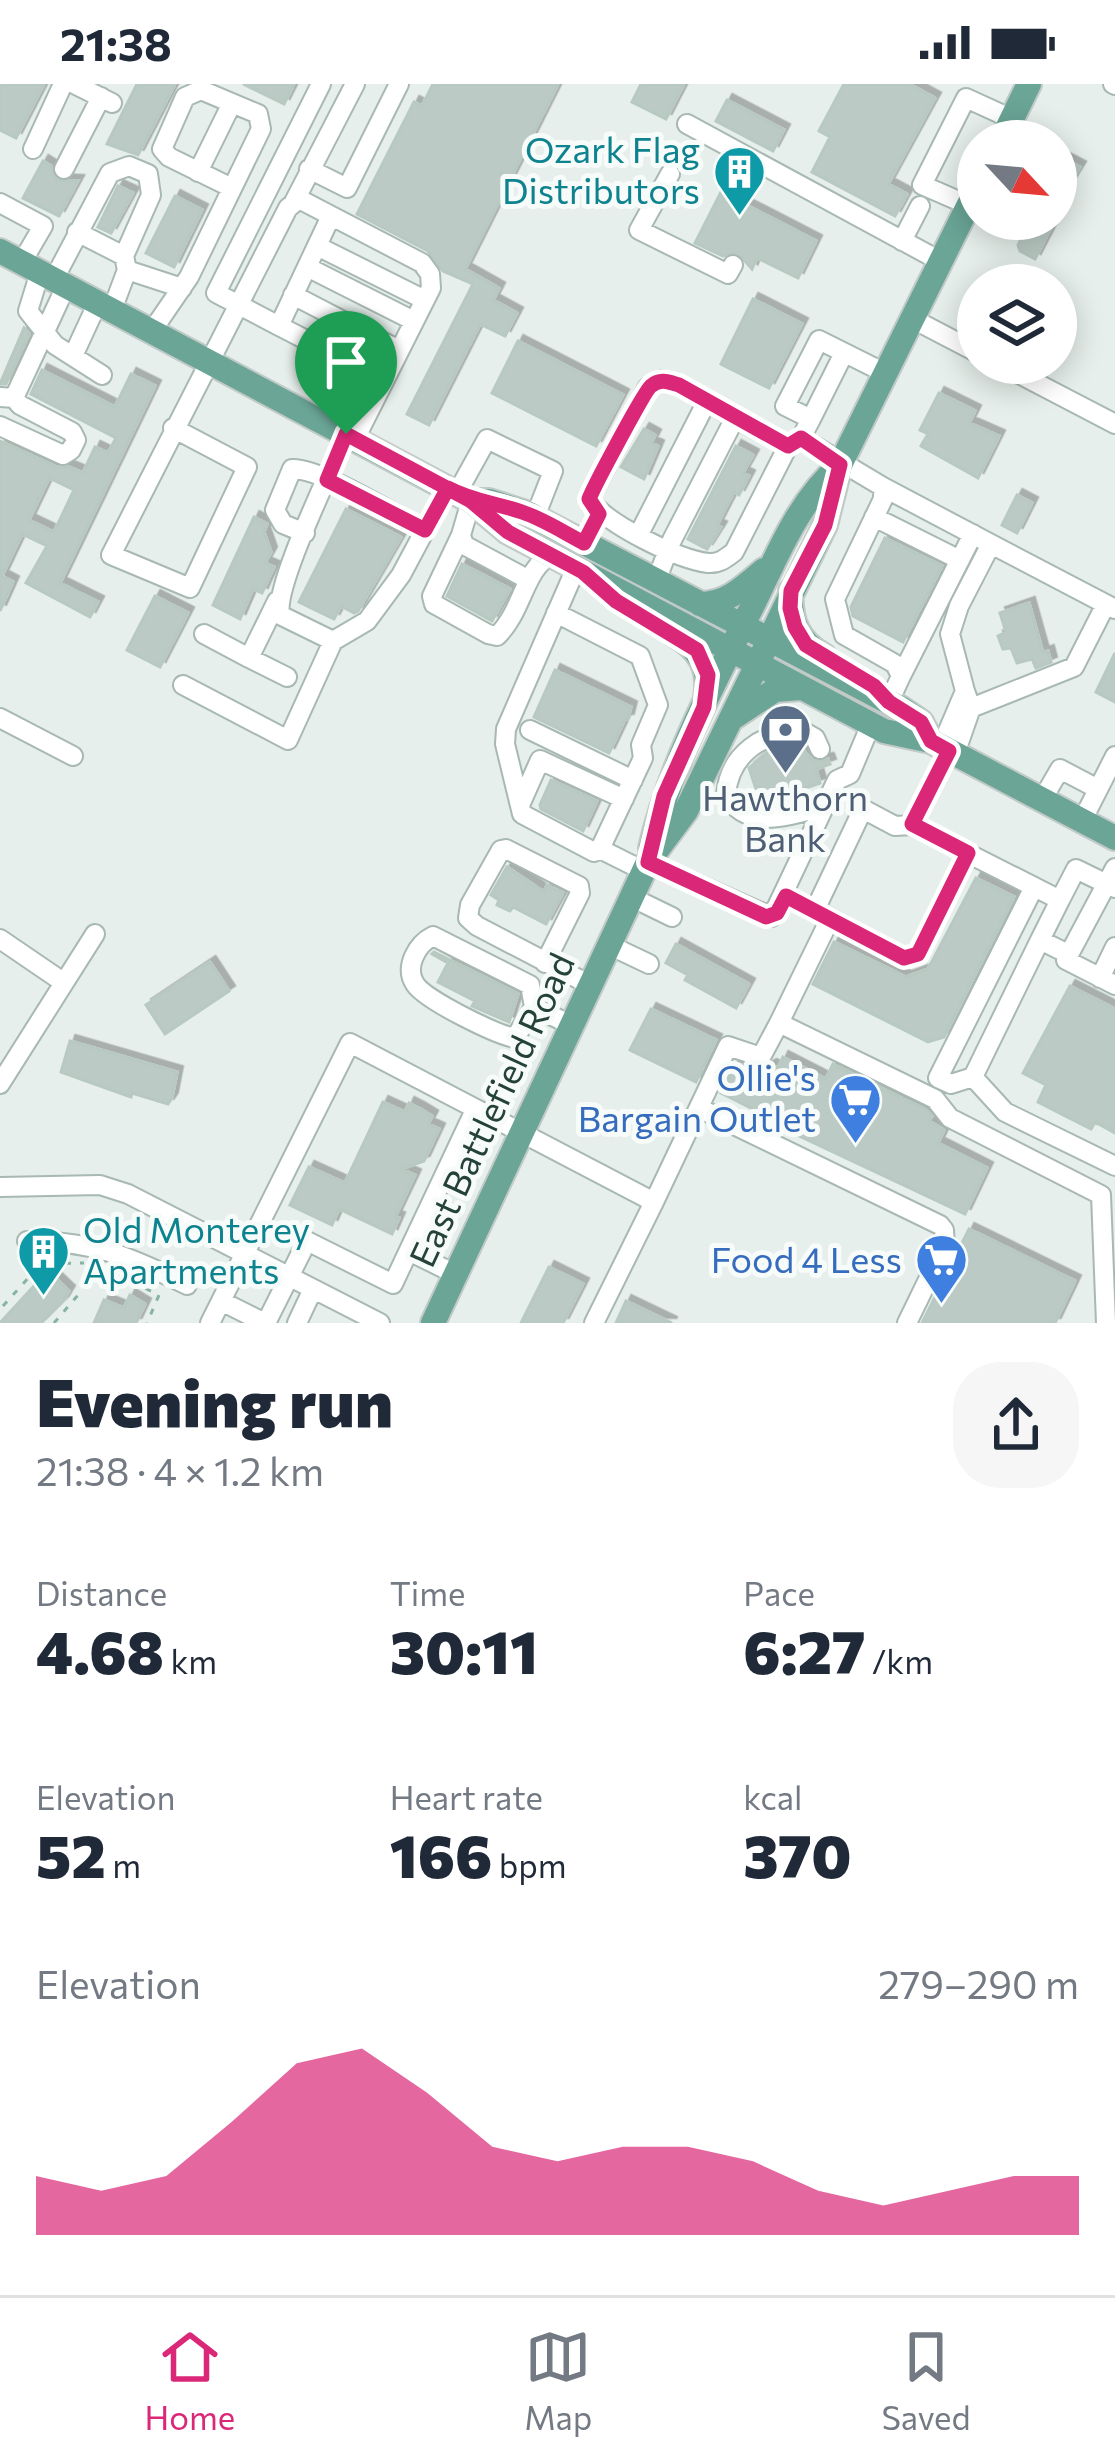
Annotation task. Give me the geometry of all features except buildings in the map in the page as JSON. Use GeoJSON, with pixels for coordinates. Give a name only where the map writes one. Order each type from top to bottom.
{"type":"FeatureCollection","features":[{"type":"Feature","properties":{"kind":"main road"},"geometry":{"type":"LineString","coordinates":[[1011,120],[1029,84]]}},
{"type":"Feature","properties":{"kind":"main road"},"geometry":{"type":"LineString","coordinates":[[646,867],[686,811],[825,525],[840,465],[957,227]]}},
{"type":"Feature","properties":{"kind":"main road"},"geometry":{"type":"LineString","coordinates":[[37,270],[459,494],[508,532],[730,650],[871,724],[944,748],[1115,838]]}},
{"type":"Feature","properties":{"kind":"main road"},"geometry":{"type":"LineString","coordinates":[[646,867],[673,772],[730,650],[798,513],[840,465]]}},
{"type":"Feature","properties":{"kind":"main road"},"geometry":{"type":"LineString","coordinates":[[459,494],[535,517],[889,702],[921,722],[944,748]]}},
{"type":"Feature","properties":{"kind":"main road"},"geometry":{"type":"LineString","coordinates":[[700,604],[716,603],[736,593],[775,560]]}},
{"type":"Feature","properties":{"kind":"main road"},"geometry":{"type":"LineString","coordinates":[[580,570],[616,601],[697,650],[708,675],[704,707]]}},
{"type":"Feature","properties":{"kind":"main road"},"geometry":{"type":"LineString","coordinates":[[791,591],[792,617],[806,645],[874,686],[889,702]]}},
{"type":"Feature","properties":{"kind":"main road"},"geometry":{"type":"LineString","coordinates":[[729,721],[775,690],[805,689]]}},
{"type":"Feature","properties":{"kind":"main road","name":"East Battlefield Road"},"geometry":{"type":"LineString","coordinates":[[433,1323],[646,867]]}},
{"type":"Feature","properties":{"kind":"street"},"geometry":{"type":"LineString","coordinates":[[33,149],[64,84]]}},
{"type":"Feature","properties":{"kind":"street"},"geometry":{"type":"LineString","coordinates":[[64,169],[106,100],[74,84]]}},
{"type":"Feature","properties":{"kind":"street"},"geometry":{"type":"LineString","coordinates":[[321,84],[216,293],[384,380]]}},
{"type":"Feature","properties":{"kind":"street"},"geometry":{"type":"LineString","coordinates":[[173,428],[247,467],[190,588],[111,555],[173,428],[355,84]]}},
{"type":"Feature","properties":{"kind":"street"},"geometry":{"type":"LineString","coordinates":[[309,169],[347,188],[399,84]]}},
{"type":"Feature","properties":{"kind":"street"},"geometry":{"type":"LineString","coordinates":[[152,332],[182,288],[232,188],[261,129],[258,114],[201,90],[185,98],[162,148],[170,158],[232,188]]}},
{"type":"Feature","properties":{"kind":"street"},"geometry":{"type":"LineString","coordinates":[[957,192],[922,184],[966,98],[994,120]]}},
{"type":"Feature","properties":{"kind":"street"},"geometry":{"type":"LineString","coordinates":[[198,172],[232,103]]}},
{"type":"Feature","properties":{"kind":"street"},"geometry":{"type":"LineString","coordinates":[[686,124],[940,261]]}},
{"type":"Feature","properties":{"kind":"street"},"geometry":{"type":"LineString","coordinates":[[37,270],[77,232],[110,173],[129,166],[148,174],[151,195],[125,263],[73,356]]}},
{"type":"Feature","properties":{"kind":"street"},"geometry":{"type":"LineString","coordinates":[[670,174],[639,230],[728,274],[733,265]]}},
{"type":"Feature","properties":{"kind":"street"},"geometry":{"type":"LineString","coordinates":[[0,202],[43,226],[28,311],[55,345],[102,375]]}},
{"type":"Feature","properties":{"kind":"street"},"geometry":{"type":"LineString","coordinates":[[249,658],[327,480],[432,282],[428,268],[332,216],[294,202]]}},
{"type":"Feature","properties":{"kind":"street"},"geometry":{"type":"LineString","coordinates":[[902,241],[920,206]]}},
{"type":"Feature","properties":{"kind":"street"},"geometry":{"type":"LineString","coordinates":[[278,326],[332,216]]}},
{"type":"Feature","properties":{"kind":"street"},"geometry":{"type":"LineString","coordinates":[[77,232],[125,263],[182,288]]}},
{"type":"Feature","properties":{"kind":"street"},"geometry":{"type":"LineString","coordinates":[[317,246],[425,300]]}},
{"type":"Feature","properties":{"kind":"street"},"geometry":{"type":"LineString","coordinates":[[307,268],[414,321]]}},
{"type":"Feature","properties":{"kind":"street"},"geometry":{"type":"LineString","coordinates":[[0,426],[63,454],[76,440],[72,432],[7,398],[45,328],[37,270]]}},
{"type":"Feature","properties":{"kind":"street"},"geometry":{"type":"LineString","coordinates":[[293,295],[399,350]]}},
{"type":"Feature","properties":{"kind":"street"},"geometry":{"type":"LineString","coordinates":[[911,318],[957,338]]}},
{"type":"Feature","properties":{"kind":"street"},"geometry":{"type":"LineString","coordinates":[[811,419],[785,406],[818,340],[885,374]]}},
{"type":"Feature","properties":{"kind":"street"},"geometry":{"type":"LineString","coordinates":[[844,352],[811,419],[795,442],[734,552],[721,562],[709,563],[668,550],[599,514],[589,499],[648,387],[662,380],[795,442],[1111,607],[1074,667],[968,699]]}},
{"type":"Feature","properties":{"kind":"street"},"geometry":{"type":"LineString","coordinates":[[1043,384],[1115,424]]}},
{"type":"Feature","properties":{"kind":"street"},"geometry":{"type":"LineString","coordinates":[[639,535],[706,401]]}},
{"type":"Feature","properties":{"kind":"street"},"geometry":{"type":"LineString","coordinates":[[656,581],[735,418]]}},
{"type":"Feature","properties":{"kind":"street"},"geometry":{"type":"LineString","coordinates":[[183,685],[287,740],[334,641],[368,621],[425,530],[459,494],[487,439],[553,471],[535,517]]}},
{"type":"Feature","properties":{"kind":"street"},"geometry":{"type":"LineString","coordinates":[[305,533],[283,524],[275,510],[292,469],[327,480],[425,530]]}},
{"type":"Feature","properties":{"kind":"street"},"geometry":{"type":"LineString","coordinates":[[883,487],[883,499],[835,599],[844,635],[895,664],[901,676]]}},
{"type":"Feature","properties":{"kind":"street"},"geometry":{"type":"LineString","coordinates":[[459,494],[464,545],[529,580]]}},
{"type":"Feature","properties":{"kind":"street"},"geometry":{"type":"LineString","coordinates":[[584,543],[599,514]]}},
{"type":"Feature","properties":{"kind":"street"},"geometry":{"type":"LineString","coordinates":[[874,517],[960,560]]}},
{"type":"Feature","properties":{"kind":"street"},"geometry":{"type":"LineString","coordinates":[[461,536],[432,596],[439,610],[497,636],[514,617],[540,561],[551,555]]}},
{"type":"Feature","properties":{"kind":"street"},"geometry":{"type":"LineString","coordinates":[[889,702],[960,560],[982,539]]}},
{"type":"Feature","properties":{"kind":"street"},"geometry":{"type":"LineString","coordinates":[[912,824],[968,699],[950,634],[982,539]]}},
{"type":"Feature","properties":{"kind":"street"},"geometry":{"type":"LineString","coordinates":[[556,613],[640,656],[658,705],[640,745],[643,758],[600,849],[594,852],[522,814],[505,744],[506,729],[556,613],[580,570]]}},
{"type":"Feature","properties":{"kind":"street"},"geometry":{"type":"LineString","coordinates":[[277,601],[280,615],[334,641]]}},
{"type":"Feature","properties":{"kind":"street"},"geometry":{"type":"LineString","coordinates":[[204,634],[287,677]]}},
{"type":"Feature","properties":{"kind":"street"},"geometry":{"type":"LineString","coordinates":[[520,701],[528,725],[628,790]]}},
{"type":"Feature","properties":{"kind":"street"},"geometry":{"type":"LineString","coordinates":[[0,718],[73,756]]}},
{"type":"Feature","properties":{"kind":"street"},"geometry":{"type":"LineString","coordinates":[[825,806],[772,822],[732,805],[726,795],[739,756],[751,746],[801,730],[815,738],[828,765],[846,779],[871,724]]}},
{"type":"Feature","properties":{"kind":"street"},"geometry":{"type":"LineString","coordinates":[[1082,821],[1115,756]]}},
{"type":"Feature","properties":{"kind":"street"},"geometry":{"type":"LineString","coordinates":[[643,758],[673,772]]}},
{"type":"Feature","properties":{"kind":"street"},"geometry":{"type":"LineString","coordinates":[[520,805],[540,760],[628,790]]}},
{"type":"Feature","properties":{"kind":"street"},"geometry":{"type":"LineString","coordinates":[[600,849],[766,917],[777,913],[825,806],[828,765]]}},
{"type":"Feature","properties":{"kind":"street"},"geometry":{"type":"LineString","coordinates":[[1042,800],[1060,769],[1098,789]]}},
{"type":"Feature","properties":{"kind":"street"},"geometry":{"type":"LineString","coordinates":[[594,1323],[728,1046],[762,1057],[863,809],[895,826],[912,824],[1060,900]]}},
{"type":"Feature","properties":{"kind":"street"},"geometry":{"type":"LineString","coordinates":[[545,963],[580,893],[579,886],[501,850],[470,905],[468,918],[545,963],[590,985]]}},
{"type":"Feature","properties":{"kind":"street"},"geometry":{"type":"LineString","coordinates":[[786,896],[904,958],[918,954],[968,853]]}},
{"type":"Feature","properties":{"kind":"street"},"geometry":{"type":"LineString","coordinates":[[1034,887],[938,1078],[951,1084],[973,1077],[1076,869],[1112,880],[1066,960],[1107,982],[1115,947]]}},
{"type":"Feature","properties":{"kind":"street"},"geometry":{"type":"LineString","coordinates":[[631,897],[672,917]]}},
{"type":"Feature","properties":{"kind":"street"},"geometry":{"type":"LineString","coordinates":[[0,1084],[95,934]]}},
{"type":"Feature","properties":{"kind":"street"},"geometry":{"type":"LineString","coordinates":[[613,936],[650,964]]}},
{"type":"Feature","properties":{"kind":"street"},"geometry":{"type":"LineString","coordinates":[[437,938],[530,985],[534,1007],[512,1039],[417,988],[412,962],[422,943],[437,938]]}},
{"type":"Feature","properties":{"kind":"street"},"geometry":{"type":"LineString","coordinates":[[0,939],[64,982]]}},
{"type":"Feature","properties":{"kind":"street"},"geometry":{"type":"LineString","coordinates":[[1040,940],[1069,954]]}},
{"type":"Feature","properties":{"kind":"street"},"geometry":{"type":"LineString","coordinates":[[534,1007],[572,1025]]}},
{"type":"Feature","properties":{"kind":"street"},"geometry":{"type":"LineString","coordinates":[[779,1023],[935,1099],[950,1118],[1101,1195],[1106,1323]]}},
{"type":"Feature","properties":{"kind":"street"},"geometry":{"type":"LineString","coordinates":[[210,1323],[350,1043],[654,1202]]}},
{"type":"Feature","properties":{"kind":"street"},"geometry":{"type":"LineString","coordinates":[[973,1077],[1005,1112],[1115,1166]]}},
{"type":"Feature","properties":{"kind":"street"},"geometry":{"type":"LineString","coordinates":[[699,1108],[940,1225],[945,1245],[907,1323]]}},
{"type":"Feature","properties":{"kind":"street"},"geometry":{"type":"LineString","coordinates":[[220,1301],[266,1323],[307,1241],[393,1285],[476,1109]]}},
{"type":"Feature","properties":{"kind":"street"},"geometry":{"type":"LineString","coordinates":[[0,1187],[100,1185],[128,1194],[380,1323]]}},
{"type":"Feature","properties":{"kind":"street"},"geometry":{"type":"LineString","coordinates":[[27,1241],[101,1247],[187,1285]]}},
{"type":"Feature","properties":{"kind":"street"},"geometry":{"type":"LineString","coordinates":[[409,1251],[455,1274]]}},
{"type":"Feature","properties":{"kind":"street"},"geometry":{"type":"LineString","coordinates":[[297,1323],[313,1288]]}},
{"type":"Feature","properties":{"kind":"path"},"geometry":{"type":"LineString","coordinates":[[3,1306],[41,1263]]}},
{"type":"Feature","properties":{"kind":"path"},"geometry":{"type":"LineString","coordinates":[[20,1264],[93,1265],[158,1295],[147,1323]]}},
{"type":"Feature","properties":{"kind":"path"},"geometry":{"type":"LineString","coordinates":[[54,1323],[78,1295],[93,1265]]}},
{"type":"Feature","properties":{"kind":"place","name":"Ozark Flag Distributors"},"geometry":{"type":"Point","coordinates":[739,217]}},
{"type":"Feature","properties":{"kind":"place","name":"Hawthorn Bank"},"geometry":{"type":"Point","coordinates":[785,776]}},
{"type":"Feature","properties":{"kind":"place","name":"Ollie's Bargain Outlet"},"geometry":{"type":"Point","coordinates":[855,1145]}},
{"type":"Feature","properties":{"kind":"place","name":"Old Monterey Apartments"},"geometry":{"type":"Point","coordinates":[44,1297]}},
{"type":"Feature","properties":{"kind":"place","name":"Food 4 Less"},"geometry":{"type":"Point","coordinates":[941,1306]}},
{"type":"Feature","properties":{"kind":"route"},"geometry":{"type":"LineString","coordinates":[[346,434],[327,480],[425,530],[448,488],[457,493],[471,501],[488,501],[529,514],[584,543],[599,514],[589,499],[599,475],[648,387],[662,380],[788,446],[801,438],[840,465],[825,525],[791,591],[790,608],[806,645],[874,686],[921,722],[931,741],[949,751],[912,824],[968,853],[918,954],[904,958],[786,896],[777,913],[766,917],[648,862],[664,796],[704,707],[708,675],[697,650],[616,601],[583,572],[508,532],[471,501],[448,488],[346,434]]}}]}
